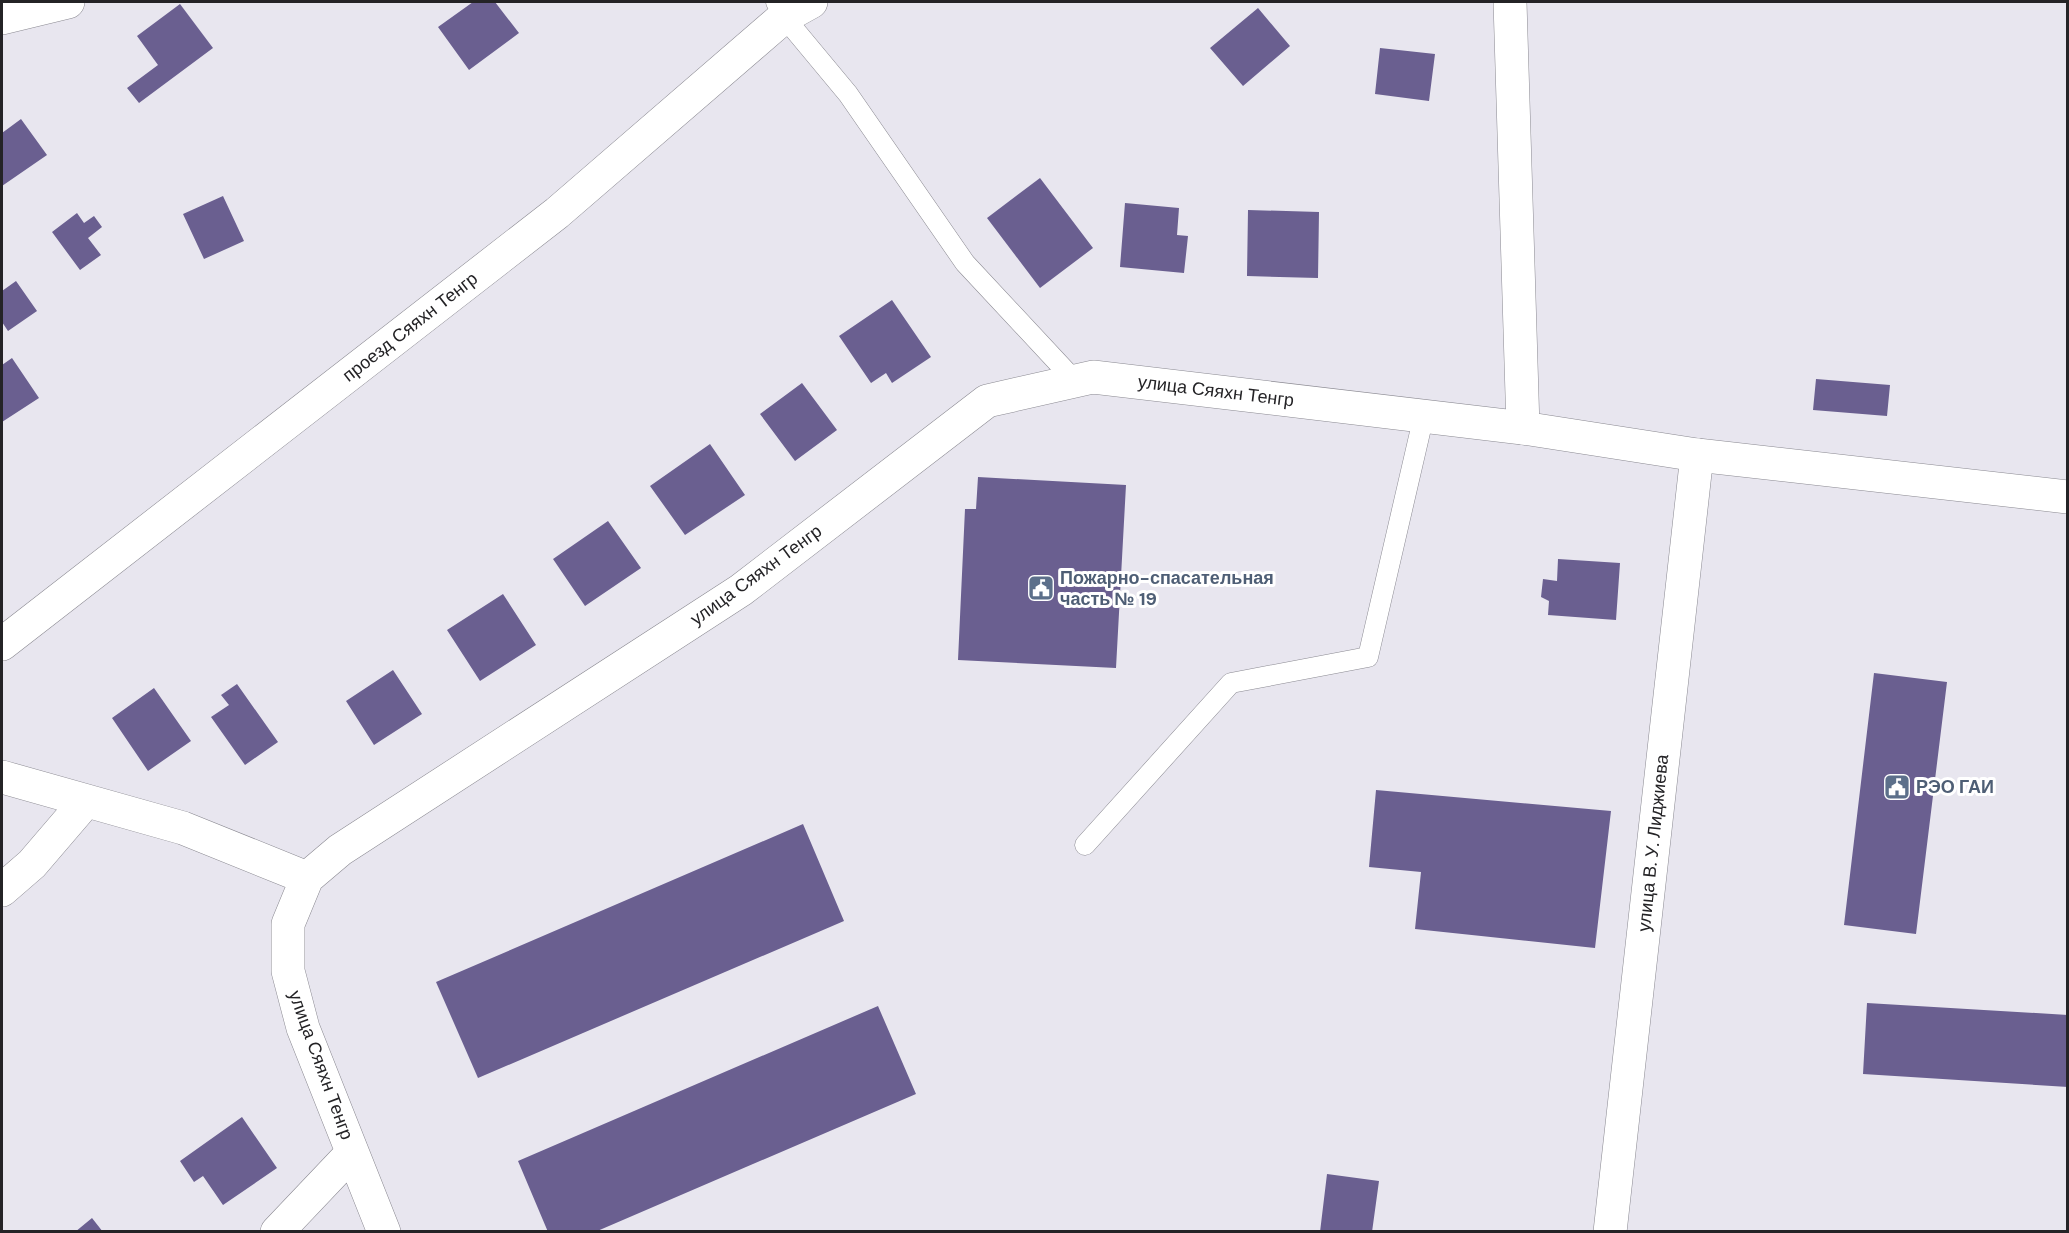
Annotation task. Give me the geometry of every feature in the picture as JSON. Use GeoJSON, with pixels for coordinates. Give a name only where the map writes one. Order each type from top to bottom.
{"type":"FeatureCollection","features":[{"type":"Feature","properties":{"kind":"street"},"geometry":{"type":"LineString","coordinates":[[2,18],[68,2]]}},
{"type":"Feature","properties":{"kind":"street"},"geometry":{"type":"LineString","coordinates":[[1510,2],[1523,428],[1697,455],[2067,497]]}},
{"type":"Feature","properties":{"kind":"street","name":"проезд Сяяхн Тенгр"},"geometry":{"type":"LineString","coordinates":[[2,644],[557,213],[790,7]]}},
{"type":"Feature","properties":{"kind":"street","name":"улица Сяяхн Тенгр"},"geometry":{"type":"LineString","coordinates":[[384,1232],[303,1028],[288,971],[288,924],[307,878],[340,850],[741,590],[987,401],[1094,377],[1523,428]]}},
{"type":"Feature","properties":{"kind":"street","name":"улица В. У. Лиджиева"},"geometry":{"type":"LineString","coordinates":[[1610,1232],[1697,455]]}},
{"type":"Feature","properties":{"kind":"street"},"geometry":{"type":"LineString","coordinates":[[2,777],[183,828],[307,878]]}},
{"type":"Feature","properties":{"kind":"street"},"geometry":{"type":"LineString","coordinates":[[2,890],[32,864],[86,801]]}},
{"type":"Feature","properties":{"kind":"street","name":"улица Сяяхн Тенгр"},"geometry":{"type":"LineString","coordinates":[[277,1232],[352,1153]]}},
{"type":"Feature","properties":{"kind":"lane"},"geometry":{"type":"LineString","coordinates":[[790,7],[965,263],[1075,381]]}},
{"type":"Feature","properties":{"kind":"lane"},"geometry":{"type":"LineString","coordinates":[[1085,845],[1231,683],[1368,657],[1424,415]]}},
{"type":"Feature","properties":{"kind":"building"},"geometry":{"type":"Polygon","coordinates":[[[473,2],[495,2],[519,33],[469,70],[438,27],[473,2]]]}},
{"type":"Feature","properties":{"kind":"building"},"geometry":{"type":"Polygon","coordinates":[[[180,4],[213,48],[139,103],[127,88],[158,65],[137,36],[180,4]]]}},
{"type":"Feature","properties":{"kind":"building"},"geometry":{"type":"Polygon","coordinates":[[[1258,8],[1290,46],[1243,86],[1210,48],[1258,8]]]}},
{"type":"Feature","properties":{"kind":"building"},"geometry":{"type":"Polygon","coordinates":[[[1380,48],[1435,54],[1429,101],[1375,94],[1380,48]]]}},
{"type":"Feature","properties":{"kind":"building"},"geometry":{"type":"Polygon","coordinates":[[[21,119],[47,155],[2,186],[2,133],[21,119]]]}},
{"type":"Feature","properties":{"kind":"building"},"geometry":{"type":"Polygon","coordinates":[[[1040,178],[1093,248],[1040,288],[987,218],[1040,178]]]}},
{"type":"Feature","properties":{"kind":"building"},"geometry":{"type":"Polygon","coordinates":[[[223,196],[244,241],[204,259],[183,214],[223,196]]]}},
{"type":"Feature","properties":{"kind":"building"},"geometry":{"type":"Polygon","coordinates":[[[1125,203],[1179,208],[1177,235],[1188,236],[1184,273],[1120,267],[1125,203]]]}},
{"type":"Feature","properties":{"kind":"building"},"geometry":{"type":"Polygon","coordinates":[[[1248,210],[1319,212],[1318,278],[1247,276],[1248,210]]]}},
{"type":"Feature","properties":{"kind":"building"},"geometry":{"type":"Polygon","coordinates":[[[77,213],[84,223],[94,216],[102,227],[88,238],[101,255],[80,270],[52,232],[77,213]]]}},
{"type":"Feature","properties":{"kind":"building"},"geometry":{"type":"Polygon","coordinates":[[[16,281],[37,311],[8,331],[2,322],[2,291],[16,281]]]}},
{"type":"Feature","properties":{"kind":"building"},"geometry":{"type":"Polygon","coordinates":[[[892,300],[931,357],[892,383],[886,373],[871,383],[839,336],[892,300]]]}},
{"type":"Feature","properties":{"kind":"building"},"geometry":{"type":"Polygon","coordinates":[[[12,358],[39,398],[2,422],[2,365],[12,358]]]}},
{"type":"Feature","properties":{"kind":"building"},"geometry":{"type":"Polygon","coordinates":[[[1816,379],[1890,385],[1887,416],[1813,410],[1816,379]]]}},
{"type":"Feature","properties":{"kind":"building"},"geometry":{"type":"Polygon","coordinates":[[[802,383],[837,430],[795,461],[760,414],[802,383]]]}},
{"type":"Feature","properties":{"kind":"building"},"geometry":{"type":"Polygon","coordinates":[[[710,444],[745,495],[685,535],[650,486],[710,444]]]}},
{"type":"Feature","properties":{"kind":"building","name":"Пожарно-спасательная часть № 19"},"geometry":{"type":"Polygon","coordinates":[[[978,477],[1126,485],[1116,668],[958,660],[965,509],[976,509],[978,477]]]}},
{"type":"Feature","properties":{"kind":"building"},"geometry":{"type":"Polygon","coordinates":[[[608,521],[641,568],[585,606],[553,559],[608,521]]]}},
{"type":"Feature","properties":{"kind":"building"},"geometry":{"type":"Polygon","coordinates":[[[1558,559],[1620,563],[1616,620],[1548,615],[1549,601],[1541,597],[1543,579],[1557,581],[1558,559]]]}},
{"type":"Feature","properties":{"kind":"building"},"geometry":{"type":"Polygon","coordinates":[[[503,594],[536,645],[480,681],[447,630],[503,594]]]}},
{"type":"Feature","properties":{"kind":"building"},"geometry":{"type":"Polygon","coordinates":[[[393,670],[422,714],[374,745],[346,701],[393,670]]]}},
{"type":"Feature","properties":{"kind":"building","name":"РЭО ГАИ"},"geometry":{"type":"Polygon","coordinates":[[[1874,673],[1947,682],[1916,934],[1844,925],[1874,673]]]}},
{"type":"Feature","properties":{"kind":"building"},"geometry":{"type":"Polygon","coordinates":[[[237,684],[278,742],[245,765],[211,717],[229,705],[221,695],[237,684]]]}},
{"type":"Feature","properties":{"kind":"building"},"geometry":{"type":"Polygon","coordinates":[[[154,688],[191,741],[148,771],[112,718],[154,688]]]}},
{"type":"Feature","properties":{"kind":"building"},"geometry":{"type":"Polygon","coordinates":[[[1376,790],[1611,811],[1595,948],[1415,929],[1421,872],[1369,867],[1376,790]]]}},
{"type":"Feature","properties":{"kind":"building"},"geometry":{"type":"Polygon","coordinates":[[[803,824],[844,921],[478,1078],[436,982],[803,824]]]}},
{"type":"Feature","properties":{"kind":"building"},"geometry":{"type":"Polygon","coordinates":[[[1867,1003],[2068,1015],[2068,1087],[1863,1074],[1867,1003]]]}},
{"type":"Feature","properties":{"kind":"building"},"geometry":{"type":"Polygon","coordinates":[[[878,1006],[916,1094],[595,1232],[548,1232],[518,1161],[878,1006]]]}},
{"type":"Feature","properties":{"kind":"building"},"geometry":{"type":"Polygon","coordinates":[[[242,1117],[277,1168],[223,1205],[203,1176],[194,1182],[180,1161],[242,1117]]]}},
{"type":"Feature","properties":{"kind":"building"},"geometry":{"type":"Polygon","coordinates":[[[1327,1174],[1379,1181],[1372,1232],[1320,1232],[1327,1174]]]}},
{"type":"Feature","properties":{"kind":"building"},"geometry":{"type":"Polygon","coordinates":[[[92,1218],[103,1232],[75,1232],[92,1218]]]}},
{"type":"Feature","properties":{"kind":"place","name":"Пожарно-спасательная часть № 19"},"geometry":{"type":"Point","coordinates":[1041,588]}},
{"type":"Feature","properties":{"kind":"place","name":"РЭО ГАИ"},"geometry":{"type":"Point","coordinates":[1897,787]}}]}
